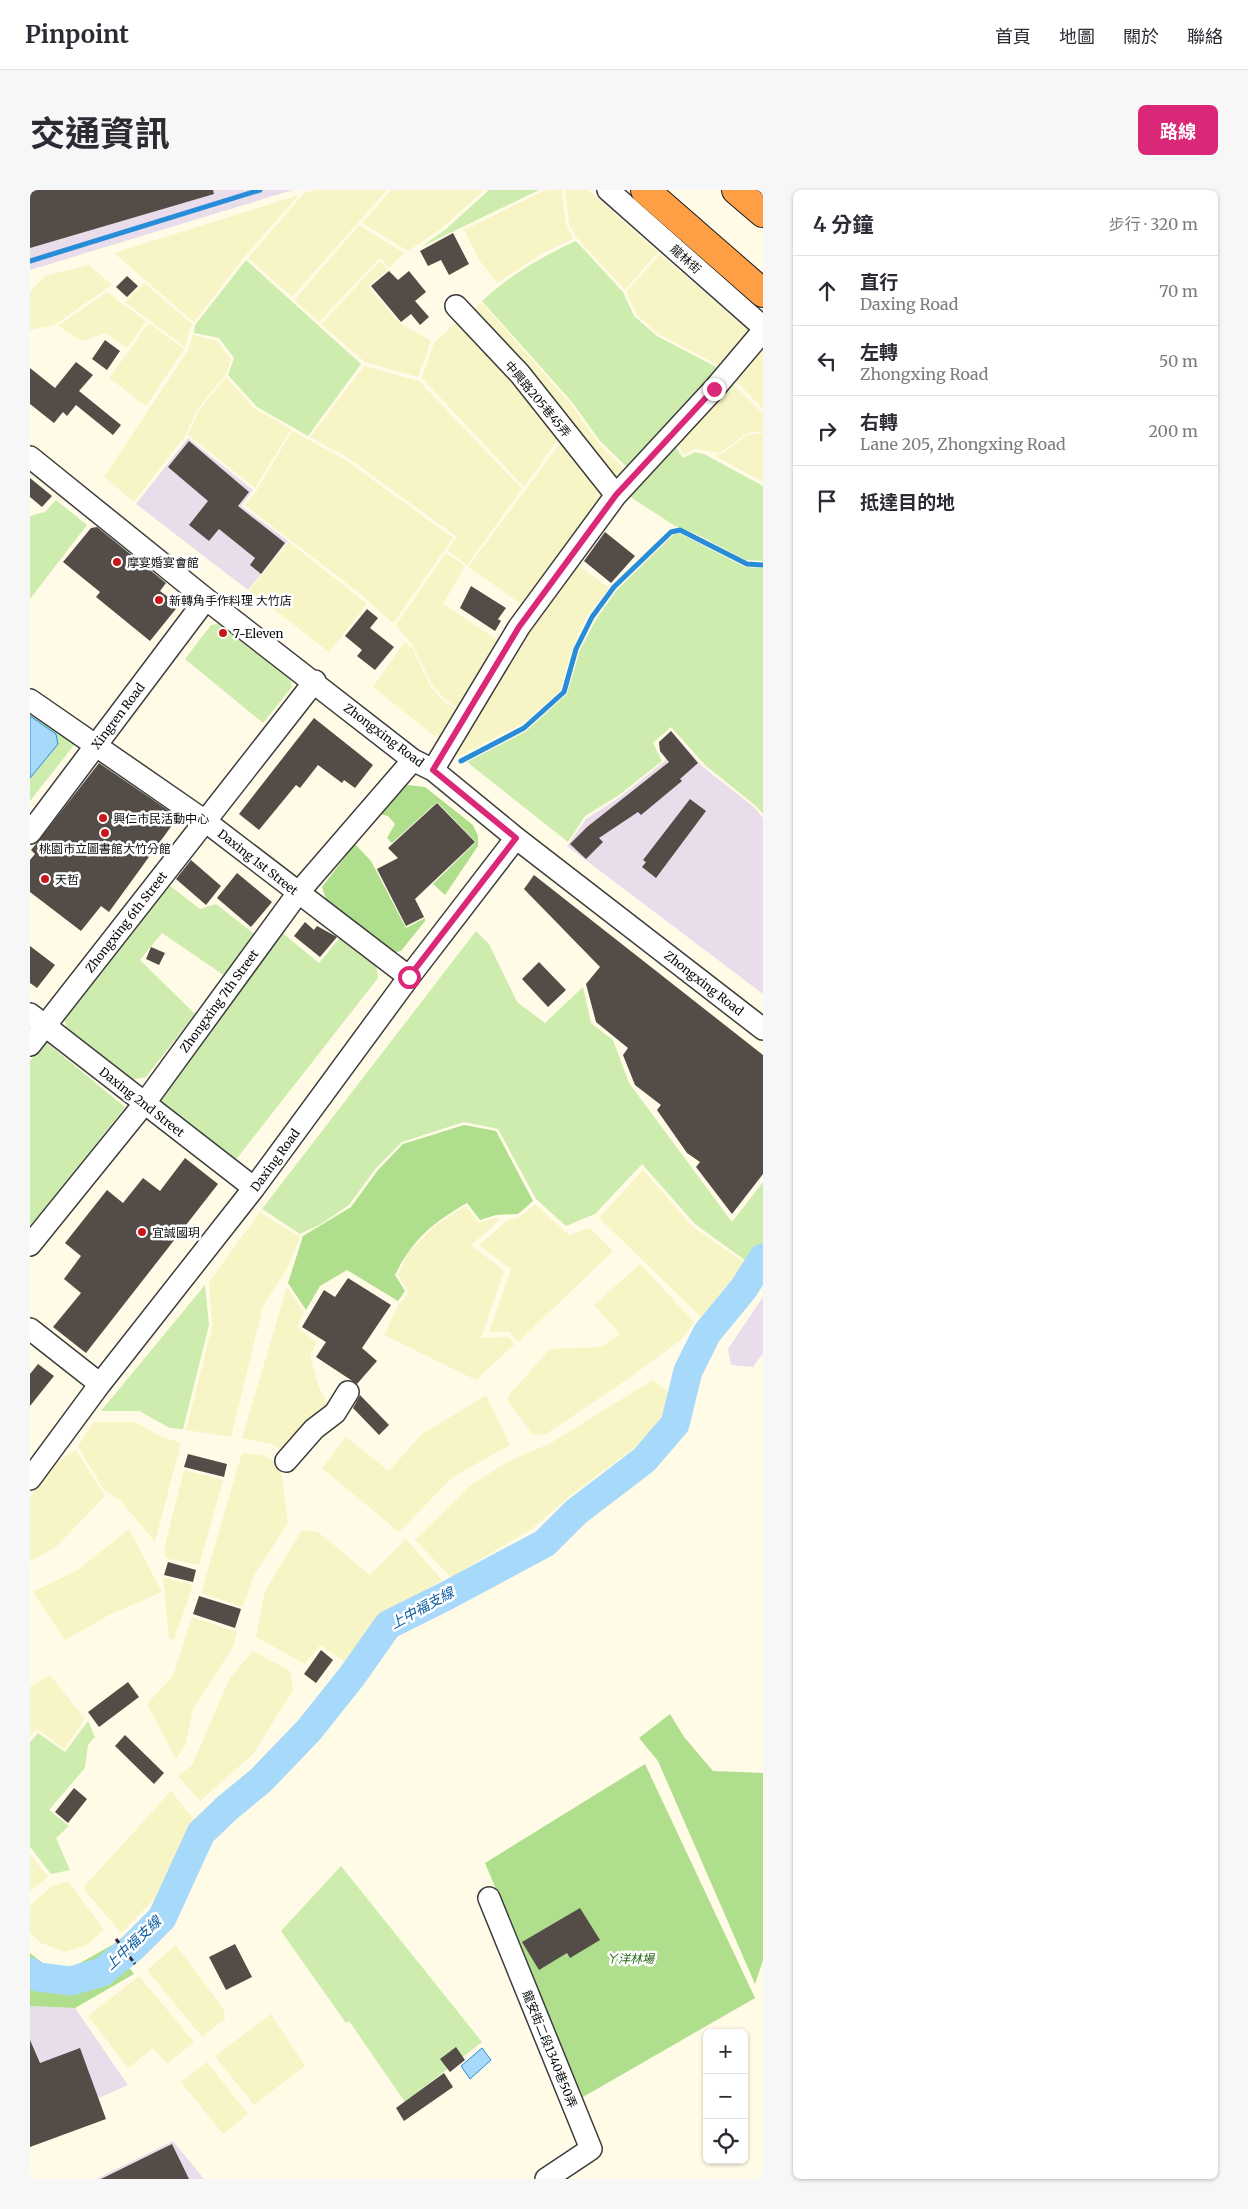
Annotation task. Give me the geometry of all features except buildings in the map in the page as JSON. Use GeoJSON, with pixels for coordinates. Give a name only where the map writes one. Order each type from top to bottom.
{"type":"FeatureCollection","features":[{"type":"Feature","properties":{"kind":"highway"},"geometry":{"type":"LineString","coordinates":[[645,190],[763,292]]}},
{"type":"Feature","properties":{"kind":"highway"},"geometry":{"type":"LineString","coordinates":[[736,190],[763,213]]}},
{"type":"Feature","properties":{"kind":"street","name":"龍林街"},"geometry":{"type":"LineString","coordinates":[[608,190],[763,327]]}},
{"type":"Feature","properties":{"kind":"street","name":"中興路205巷45弄"},"geometry":{"type":"LineString","coordinates":[[456,306],[520,374],[616,495]]}},
{"type":"Feature","properties":{"kind":"street"},"geometry":{"type":"LineString","coordinates":[[433,770],[519,627],[616,495],[714,389],[763,331]]}},
{"type":"Feature","properties":{"kind":"street","name":"Zhongxing Road"},"geometry":{"type":"LineString","coordinates":[[30,457],[206,599],[315,681],[413,760],[433,770],[516,838],[763,1029]]}},
{"type":"Feature","properties":{"kind":"street","name":"Xingren Road"},"geometry":{"type":"LineString","coordinates":[[30,833],[206,599]]}},
{"type":"Feature","properties":{"kind":"street","name":"Zhongxing 6th Street"},"geometry":{"type":"LineString","coordinates":[[30,1045],[37,1020],[205,821],[315,681]]}},
{"type":"Feature","properties":{"kind":"street","name":"Daxing 1st Street"},"geometry":{"type":"LineString","coordinates":[[30,700],[205,821],[409,977]]}},
{"type":"Feature","properties":{"kind":"street","name":"Zhongxing 7th Street"},"geometry":{"type":"LineString","coordinates":[[30,1245],[144,1104],[298,893],[413,760]]}},
{"type":"Feature","properties":{"kind":"street","name":"Daxing Road"},"geometry":{"type":"LineString","coordinates":[[31,1476],[100,1384],[254,1188],[409,977],[516,838]]}},
{"type":"Feature","properties":{"kind":"street","name":"Daxing 2nd Street"},"geometry":{"type":"LineString","coordinates":[[37,1020],[254,1188]]}},
{"type":"Feature","properties":{"kind":"street"},"geometry":{"type":"LineString","coordinates":[[30,1329],[100,1384]]}},
{"type":"Feature","properties":{"kind":"street"},"geometry":{"type":"LineString","coordinates":[[286,1461],[314,1429],[335,1413],[348,1392]]}},
{"type":"Feature","properties":{"kind":"street","name":"龍安街二段1340巷50弄"},"geometry":{"type":"LineString","coordinates":[[489,1898],[591,2149],[546,2179]]}},
{"type":"Feature","properties":{"kind":"path"},"geometry":{"type":"LineString","coordinates":[[116,1940],[135,1964]]}},
{"type":"Feature","properties":{"kind":"shaded area"},"geometry":{"type":"Polygon","coordinates":[[[30,190],[293,190],[30,270],[30,190]]]}},
{"type":"Feature","properties":{"kind":"shaded area"},"geometry":{"type":"Polygon","coordinates":[[[315,190],[387,190],[292,297],[248,258],[304,193],[315,190]]]}},
{"type":"Feature","properties":{"kind":"shaded area"},"geometry":{"type":"Polygon","coordinates":[[[391,190],[484,190],[442,228],[408,251],[362,223],[391,190]]]}},
{"type":"Feature","properties":{"kind":"shaded area"},"geometry":{"type":"Polygon","coordinates":[[[545,190],[562,190],[566,224],[573,239],[543,253],[497,283],[480,261],[464,230],[545,190]]]}},
{"type":"Feature","properties":{"kind":"shaded area"},"geometry":{"type":"Polygon","coordinates":[[[565,190],[588,190],[658,252],[625,290],[576,237],[569,223],[565,190]]]}},
{"type":"Feature","properties":{"kind":"shaded area"},"geometry":{"type":"Polygon","coordinates":[[[299,195],[245,256],[194,322],[114,253],[299,195]]]}},
{"type":"Feature","properties":{"kind":"shaded area"},"geometry":{"type":"Polygon","coordinates":[[[359,225],[404,253],[389,268],[380,258],[319,322],[294,300],[359,225]]]}},
{"type":"Feature","properties":{"kind":"shaded area"},"geometry":{"type":"Polygon","coordinates":[[[660,254],[751,333],[722,367],[658,334],[637,315],[626,292],[660,254]]]}},
{"type":"Feature","properties":{"kind":"shaded area"},"geometry":{"type":"Polygon","coordinates":[[[380,261],[388,270],[368,286],[399,323],[431,341],[418,377],[365,362],[321,324],[380,261]]]}},
{"type":"Feature","properties":{"kind":"shaded area"},"geometry":{"type":"Polygon","coordinates":[[[89,265],[112,285],[54,325],[30,330],[30,292],[45,276],[89,265]]]}},
{"type":"Feature","properties":{"kind":"shaded area"},"geometry":{"type":"Polygon","coordinates":[[[144,283],[192,324],[185,347],[125,302],[144,283]]]}},
{"type":"Feature","properties":{"kind":"shaded area"},"geometry":{"type":"Polygon","coordinates":[[[107,292],[146,321],[127,348],[106,333],[82,341],[58,326],[107,292]]]}},
{"type":"Feature","properties":{"kind":"shaded area"},"geometry":{"type":"Polygon","coordinates":[[[481,302],[570,403],[599,444],[627,472],[616,485],[470,315],[481,302]]]}},
{"type":"Feature","properties":{"kind":"shaded area"},"geometry":{"type":"Polygon","coordinates":[[[458,321],[561,435],[524,487],[422,378],[434,343],[458,321]]]}},
{"type":"Feature","properties":{"kind":"shaded area"},"geometry":{"type":"Polygon","coordinates":[[[149,323],[184,349],[146,406],[109,378],[149,323]]]}},
{"type":"Feature","properties":{"kind":"shaded area"},"geometry":{"type":"Polygon","coordinates":[[[193,335],[217,341],[231,359],[226,374],[197,410],[185,436],[134,502],[104,477],[188,350],[193,335]]]}},
{"type":"Feature","properties":{"kind":"shaded area"},"geometry":{"type":"Polygon","coordinates":[[[763,344],[763,409],[734,379],[763,344]]]}},
{"type":"Feature","properties":{"kind":"shaded area"},"geometry":{"type":"Polygon","coordinates":[[[364,366],[419,381],[522,489],[467,565],[447,550],[457,537],[347,457],[310,437],[364,366]]]}},
{"type":"Feature","properties":{"kind":"shaded area"},"geometry":{"type":"Polygon","coordinates":[[[226,377],[255,409],[291,429],[255,488],[188,435],[198,412],[226,377]]]}},
{"type":"Feature","properties":{"kind":"shaded area"},"geometry":{"type":"Polygon","coordinates":[[[731,382],[763,414],[763,431],[747,433],[720,453],[695,449],[684,455],[675,440],[731,382]]]}},
{"type":"Feature","properties":{"kind":"shaded area"},"geometry":{"type":"Polygon","coordinates":[[[292,431],[344,459],[453,538],[393,623],[358,592],[245,505],[257,490],[292,431]]]}},
{"type":"Feature","properties":{"kind":"shaded area"},"geometry":{"type":"Polygon","coordinates":[[[763,433],[763,482],[713,455],[722,454],[747,435],[763,433]]]}},
{"type":"Feature","properties":{"kind":"shaded area"},"geometry":{"type":"Polygon","coordinates":[[[188,438],[253,490],[241,506],[288,541],[248,590],[136,504],[188,438]]]}},
{"type":"Feature","properties":{"kind":"shaded area"},"geometry":{"type":"Polygon","coordinates":[[[564,438],[609,496],[523,605],[468,567],[564,438]]]}},
{"type":"Feature","properties":{"kind":"shaded area"},"geometry":{"type":"Polygon","coordinates":[[[289,542],[367,604],[329,652],[249,590],[289,542]]]}},
{"type":"Feature","properties":{"kind":"shaded area"},"geometry":{"type":"Polygon","coordinates":[[[446,553],[465,566],[443,604],[502,643],[462,711],[447,701],[433,686],[413,646],[396,625],[446,553]]]}},
{"type":"Feature","properties":{"kind":"shaded area"},"geometry":{"type":"Polygon","coordinates":[[[578,565],[609,588],[586,617],[571,652],[560,691],[523,723],[459,756],[454,753],[525,631],[578,565]]]}},
{"type":"Feature","properties":{"kind":"shaded area"},"geometry":{"type":"Polygon","coordinates":[[[405,642],[412,648],[431,687],[446,703],[461,712],[442,742],[373,687],[405,642]]]}},
{"type":"Feature","properties":{"kind":"shaded area"},"geometry":{"type":"Polygon","coordinates":[[[671,731],[703,767],[754,807],[763,818],[763,994],[567,846],[586,819],[620,797],[666,760],[660,751],[659,742],[671,731]]]}},
{"type":"Feature","properties":{"kind":"shaded area"},"geometry":{"type":"Polygon","coordinates":[[[643,1170],[692,1226],[745,1263],[701,1317],[599,1218],[643,1170]]]}},
{"type":"Feature","properties":{"kind":"shaded area"},"geometry":{"type":"Polygon","coordinates":[[[535,1204],[569,1235],[590,1228],[613,1251],[518,1342],[509,1332],[489,1332],[511,1269],[479,1245],[508,1220],[520,1217],[535,1204]]]}},
{"type":"Feature","properties":{"kind":"shaded area"},"geometry":{"type":"Polygon","coordinates":[[[466,1206],[479,1223],[494,1218],[501,1219],[471,1245],[504,1271],[481,1338],[508,1337],[515,1344],[476,1380],[384,1335],[399,1304],[409,1292],[398,1275],[408,1253],[437,1224],[466,1206]]]}},
{"type":"Feature","properties":{"kind":"shaded area"},"geometry":{"type":"Polygon","coordinates":[[[260,1212],[300,1237],[287,1269],[263,1306],[231,1437],[186,1430],[212,1326],[209,1282],[260,1212]]]}},
{"type":"Feature","properties":{"kind":"shaded area"},"geometry":{"type":"Polygon","coordinates":[[[640,1264],[694,1322],[681,1340],[629,1378],[546,1434],[533,1435],[507,1400],[510,1394],[550,1349],[601,1347],[620,1334],[594,1305],[640,1264]]]}},
{"type":"Feature","properties":{"kind":"shaded area"},"geometry":{"type":"Polygon","coordinates":[[[287,1287],[304,1312],[297,1327],[317,1343],[310,1356],[318,1385],[330,1408],[287,1452],[271,1444],[242,1438],[287,1287]]]}},
{"type":"Feature","properties":{"kind":"shaded area"},"geometry":{"type":"Polygon","coordinates":[[[763,1297],[763,1353],[753,1367],[731,1365],[728,1349],[763,1297]]]}},
{"type":"Feature","properties":{"kind":"shaded area"},"geometry":{"type":"Polygon","coordinates":[[[653,1380],[668,1392],[671,1411],[666,1424],[571,1495],[533,1528],[451,1577],[415,1540],[470,1486],[507,1462],[549,1444],[653,1380]]]}},
{"type":"Feature","properties":{"kind":"shaded area"},"geometry":{"type":"Polygon","coordinates":[[[486,1395],[510,1445],[453,1477],[399,1532],[322,1468],[346,1437],[389,1471],[421,1435],[486,1395]]]}},
{"type":"Feature","properties":{"kind":"shaded area"},"geometry":{"type":"Polygon","coordinates":[[[94,1422],[135,1422],[160,1436],[181,1443],[155,1542],[121,1501],[104,1490],[78,1446],[94,1422]]]}},
{"type":"Feature","properties":{"kind":"shaded area"},"geometry":{"type":"Polygon","coordinates":[[[76,1450],[105,1496],[56,1547],[30,1561],[30,1497],[56,1463],[76,1450]]]}},
{"type":"Feature","properties":{"kind":"shaded area"},"geometry":{"type":"Polygon","coordinates":[[[242,1453],[263,1455],[280,1465],[288,1523],[253,1577],[243,1607],[201,1593],[242,1453]]]}},
{"type":"Feature","properties":{"kind":"shaded area"},"geometry":{"type":"Polygon","coordinates":[[[184,1470],[223,1480],[199,1565],[165,1558],[165,1545],[184,1470]]]}},
{"type":"Feature","properties":{"kind":"shaded area"},"geometry":{"type":"Polygon","coordinates":[[[129,1529],[162,1592],[111,1614],[65,1640],[33,1592],[78,1570],[129,1529]]]}},
{"type":"Feature","properties":{"kind":"shaded area"},"geometry":{"type":"Polygon","coordinates":[[[302,1530],[318,1532],[370,1575],[406,1539],[442,1580],[377,1620],[347,1663],[320,1645],[305,1664],[256,1637],[265,1591],[302,1530]]]}},
{"type":"Feature","properties":{"kind":"shaded area"},"geometry":{"type":"Polygon","coordinates":[[[163,1577],[193,1585],[174,1640],[169,1638],[163,1577]]]}},
{"type":"Feature","properties":{"kind":"shaded area"},"geometry":{"type":"Polygon","coordinates":[[[192,1617],[237,1632],[233,1647],[193,1709],[185,1746],[176,1759],[147,1704],[173,1676],[192,1617]]]}},
{"type":"Feature","properties":{"kind":"shaded area"},"geometry":{"type":"Polygon","coordinates":[[[253,1651],[290,1671],[293,1690],[253,1754],[200,1801],[178,1776],[192,1765],[230,1678],[253,1651]]]}},
{"type":"Feature","properties":{"kind":"shaded area"},"geometry":{"type":"Polygon","coordinates":[[[50,1675],[85,1719],[64,1749],[37,1729],[30,1736],[30,1687],[50,1675]]]}},
{"type":"Feature","properties":{"kind":"shaded area"},"geometry":{"type":"Polygon","coordinates":[[[171,1791],[195,1821],[166,1887],[121,1933],[83,1888],[171,1791]]]}},
{"type":"Feature","properties":{"kind":"shaded area"},"geometry":{"type":"Polygon","coordinates":[[[30,1854],[48,1877],[30,1891],[30,1854]]]}},
{"type":"Feature","properties":{"kind":"shaded area"},"geometry":{"type":"Polygon","coordinates":[[[68,1881],[104,1930],[87,1945],[65,1952],[41,1943],[30,1933],[30,1906],[52,1886],[68,1881]]]}},
{"type":"Feature","properties":{"kind":"shaded area"},"geometry":{"type":"Polygon","coordinates":[[[176,1945],[224,2010],[225,2019],[202,2037],[147,1970],[176,1945]]]}},
{"type":"Feature","properties":{"kind":"shaded area"},"geometry":{"type":"Polygon","coordinates":[[[139,1976],[194,2042],[167,2064],[153,2048],[128,2068],[88,2016],[139,1976]]]}},
{"type":"Feature","properties":{"kind":"shaded area"},"geometry":{"type":"Polygon","coordinates":[[[30,2006],[75,2008],[128,2085],[30,2129],[30,2006]]]}},
{"type":"Feature","properties":{"kind":"shaded area"},"geometry":{"type":"Polygon","coordinates":[[[271,2014],[305,2066],[254,2105],[215,2056],[271,2014]]]}},
{"type":"Feature","properties":{"kind":"shaded area"},"geometry":{"type":"Polygon","coordinates":[[[207,2062],[248,2114],[223,2134],[181,2082],[207,2062]]]}},
{"type":"Feature","properties":{"kind":"shaded area"},"geometry":{"type":"Polygon","coordinates":[[[173,2141],[204,2179],[96,2179],[173,2141]]]}},
{"type":"Feature","properties":{"kind":"green space"},"geometry":{"type":"Polygon","coordinates":[[[489,190],[539,190],[421,247],[445,230],[489,190]]]}},
{"type":"Feature","properties":{"kind":"green space"},"geometry":{"type":"Polygon","coordinates":[[[576,241],[623,292],[634,316],[657,336],[720,369],[629,469],[600,441],[572,402],[482,301],[526,267],[576,241]]]}},
{"type":"Feature","properties":{"kind":"green space"},"geometry":{"type":"Polygon","coordinates":[[[246,260],[361,364],[308,436],[257,407],[228,375],[234,358],[219,338],[194,333],[195,325],[246,260]]]}},
{"type":"Feature","properties":{"kind":"green space"},"geometry":{"type":"Polygon","coordinates":[[[673,443],[683,458],[695,452],[706,455],[763,486],[763,561],[746,560],[696,534],[675,526],[629,496],[673,443]]]}},
{"type":"Feature","properties":{"kind":"green space"},"geometry":{"type":"Polygon","coordinates":[[[56,500],[87,525],[30,599],[30,516],[45,512],[56,500]]]}},
{"type":"Feature","properties":{"kind":"green space"},"geometry":{"type":"Polygon","coordinates":[[[679,533],[745,567],[763,568],[763,814],[756,806],[705,765],[671,727],[653,743],[662,761],[619,795],[585,816],[568,842],[467,762],[525,732],[567,694],[580,650],[595,621],[616,591],[673,535],[679,533]]]}},
{"type":"Feature","properties":{"kind":"green space"},"geometry":{"type":"Polygon","coordinates":[[[227,622],[288,668],[292,687],[263,723],[185,659],[211,625],[227,622]]]}},
{"type":"Feature","properties":{"kind":"green space"},"geometry":{"type":"Polygon","coordinates":[[[30,702],[75,744],[30,801],[30,702]]]}},
{"type":"Feature","properties":{"kind":"green space"},"geometry":{"type":"Polygon","coordinates":[[[409,785],[425,787],[473,825],[478,836],[478,846],[445,895],[433,884],[476,842],[437,802],[392,843],[387,838],[395,824],[388,816],[380,814],[402,787],[409,785]]]}},
{"type":"Feature","properties":{"kind":"green space"},"geometry":{"type":"Polygon","coordinates":[[[355,844],[371,861],[406,928],[425,918],[425,921],[401,951],[386,954],[328,906],[322,887],[355,844]]]}},
{"type":"Feature","properties":{"kind":"green space"},"geometry":{"type":"Polygon","coordinates":[[[169,885],[200,909],[216,904],[258,937],[225,976],[162,933],[140,960],[195,1014],[146,1077],[131,1080],[68,1032],[63,1015],[169,885]]]}},
{"type":"Feature","properties":{"kind":"green space"},"geometry":{"type":"Polygon","coordinates":[[[280,931],[319,963],[343,934],[375,959],[378,978],[234,1162],[151,1099],[280,931]]]}},
{"type":"Feature","properties":{"kind":"green space"},"geometry":{"type":"Polygon","coordinates":[[[476,931],[489,944],[517,1002],[545,1023],[583,987],[591,1023],[613,1040],[629,1083],[732,1222],[763,1182],[763,1249],[753,1266],[695,1224],[642,1164],[595,1214],[566,1226],[536,1199],[498,1129],[464,1122],[402,1142],[376,1168],[349,1205],[321,1224],[300,1234],[262,1209],[476,931]]]}},
{"type":"Feature","properties":{"kind":"green space"},"geometry":{"type":"Polygon","coordinates":[[[46,1042],[125,1107],[30,1228],[30,1061],[46,1042]]]}},
{"type":"Feature","properties":{"kind":"green space"},"geometry":{"type":"Polygon","coordinates":[[[464,1125],[496,1131],[533,1201],[518,1214],[496,1215],[480,1220],[467,1203],[434,1225],[416,1242],[395,1275],[405,1291],[398,1301],[347,1270],[320,1286],[306,1310],[288,1283],[303,1236],[351,1207],[378,1170],[403,1144],[464,1125]]]}},
{"type":"Feature","properties":{"kind":"green space"},"geometry":{"type":"Polygon","coordinates":[[[205,1285],[209,1325],[183,1429],[170,1428],[139,1411],[101,1411],[205,1285]]]}},
{"type":"Feature","properties":{"kind":"green space"},"geometry":{"type":"Polygon","coordinates":[[[670,1714],[684,1737],[713,1771],[763,1773],[763,1960],[755,1984],[658,1761],[639,1738],[670,1714]]]}},
{"type":"Feature","properties":{"kind":"green space"},"geometry":{"type":"Polygon","coordinates":[[[88,1721],[95,1737],[88,1745],[85,1768],[49,1810],[69,1826],[56,1838],[70,1870],[51,1874],[30,1847],[30,1742],[38,1733],[65,1752],[88,1721]]]}},
{"type":"Feature","properties":{"kind":"green space","name":"ㄚ洋林場"},"geometry":{"type":"Polygon","coordinates":[[[645,1764],[755,1998],[583,2097],[485,1863],[645,1764]]]}},
{"type":"Feature","properties":{"kind":"green space"},"geometry":{"type":"Polygon","coordinates":[[[341,1866],[482,2042],[405,2102],[349,2021],[346,2023],[281,1931],[341,1866]]]}},
{"type":"Feature","properties":{"kind":"green space"},"geometry":{"type":"Polygon","coordinates":[[[112,1945],[134,1974],[75,2008],[30,2006],[30,1953],[45,1965],[73,1967],[112,1945]]]}},
{"type":"Feature","properties":{"kind":"water"},"geometry":{"type":"Polygon","coordinates":[[[30,716],[56,734],[58,744],[30,778],[30,716]]]}},
{"type":"Feature","properties":{"kind":"water"},"geometry":{"type":"Polygon","coordinates":[[[482,2048],[491,2060],[470,2079],[461,2066],[482,2048]]]}},
{"type":"Feature","properties":{"kind":"waterway"},"geometry":{"type":"LineString","coordinates":[[30,261],[260,190]]}},
{"type":"Feature","properties":{"kind":"waterway"},"geometry":{"type":"LineString","coordinates":[[461,761],[524,728],[564,692],[576,649],[592,617],[614,587],[671,532],[680,530],[747,564],[763,565]]}},
{"type":"Feature","properties":{"kind":"waterway","name":"上中福支線"},"geometry":{"type":"LineString","coordinates":[[30,1972],[38,1977],[71,1981],[102,1972],[133,1947],[162,1918],[201,1833],[227,1808],[261,1780],[309,1730],[352,1676],[388,1625],[545,1543],[576,1512],[644,1460],[675,1424],[688,1371],[707,1333],[744,1288],[763,1258]]}},
{"type":"Feature","properties":{"kind":"place","name":"摩宴婚宴會館"},"geometry":{"type":"Point","coordinates":[117,562]}},
{"type":"Feature","properties":{"kind":"place","name":"新轉角手作料理 大竹店"},"geometry":{"type":"Point","coordinates":[159,600]}},
{"type":"Feature","properties":{"kind":"place","name":"7-Eleven"},"geometry":{"type":"Point","coordinates":[223,633]}},
{"type":"Feature","properties":{"kind":"place","name":"興仁市民活動中心"},"geometry":{"type":"Point","coordinates":[103,818]}},
{"type":"Feature","properties":{"kind":"place","name":"桃園市立圖書館大竹分館"},"geometry":{"type":"Point","coordinates":[105,833]}},
{"type":"Feature","properties":{"kind":"place","name":"天哲"},"geometry":{"type":"Point","coordinates":[45,879]}},
{"type":"Feature","properties":{"kind":"place","name":"宜誠國玥"},"geometry":{"type":"Point","coordinates":[142,1232]}},
{"type":"Feature","properties":{"kind":"route"},"geometry":{"type":"LineString","coordinates":[[409,977],[516,838],[433,770],[519,627],[616,495],[714,389]]}}]}
